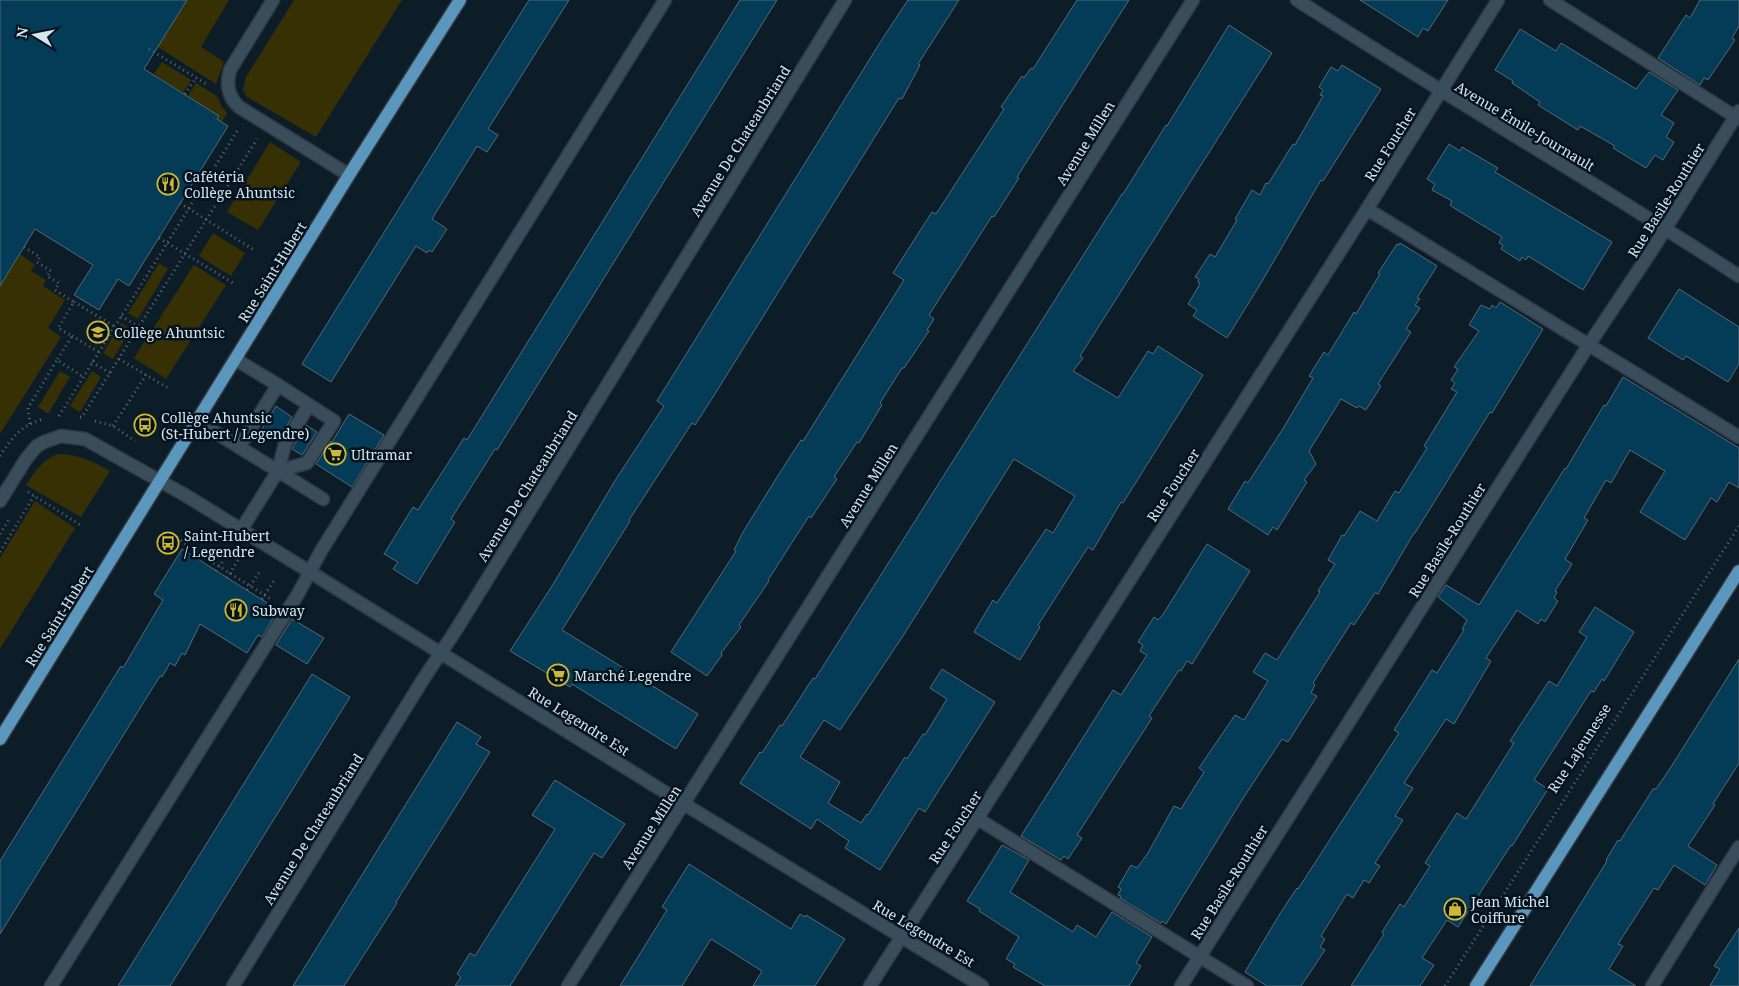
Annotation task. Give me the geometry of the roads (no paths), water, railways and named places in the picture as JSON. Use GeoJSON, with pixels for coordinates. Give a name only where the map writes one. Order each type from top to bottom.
{"type":"FeatureCollection","features":[{"type":"Feature","properties":{"kind":"main road","name":"Rue Saint-Hubert"},"geometry":{"type":"LineString","coordinates":[[0,739],[349,175],[460,0]]}},
{"type":"Feature","properties":{"kind":"main road"},"geometry":{"type":"LineString","coordinates":[[1476,986],[1739,570]]}},
{"type":"Feature","properties":{"kind":"street"},"geometry":{"type":"LineString","coordinates":[[273,0],[230,70],[228,83],[231,98],[239,107],[349,175]]}},
{"type":"Feature","properties":{"kind":"street"},"geometry":{"type":"LineString","coordinates":[[51,986],[298,594],[326,543],[665,0]]}},
{"type":"Feature","properties":{"kind":"street","name":"Avenue De Chateaubriand"},"geometry":{"type":"LineString","coordinates":[[233,986],[845,0]]}},
{"type":"Feature","properties":{"kind":"street","name":"Avenue Millen"},"geometry":{"type":"LineString","coordinates":[[568,986],[1193,0]]}},
{"type":"Feature","properties":{"kind":"street","name":"Avenue Émile-Journault"},"geometry":{"type":"LineString","coordinates":[[1297,0],[1441,92],[1666,229],[1739,276]]}},
{"type":"Feature","properties":{"kind":"street","name":"Rue Foucher"},"geometry":{"type":"LineString","coordinates":[[870,986],[1367,209],[1498,0]]}},
{"type":"Feature","properties":{"kind":"street"},"geometry":{"type":"LineString","coordinates":[[1550,0],[1738,116]]}},
{"type":"Feature","properties":{"kind":"street","name":"Rue Basile-Routhier"},"geometry":{"type":"LineString","coordinates":[[1181,986],[1588,346],[1738,116]]}},
{"type":"Feature","properties":{"kind":"street"},"geometry":{"type":"LineString","coordinates":[[1367,209],[1739,437]]}},
{"type":"Feature","properties":{"kind":"street"},"geometry":{"type":"LineString","coordinates":[[235,359],[334,421],[307,463],[278,471]]}},
{"type":"Feature","properties":{"kind":"street"},"geometry":{"type":"LineString","coordinates":[[239,447],[278,385]]}},
{"type":"Feature","properties":{"kind":"street"},"geometry":{"type":"LineString","coordinates":[[241,530],[278,471],[285,444],[309,405]]}},
{"type":"Feature","properties":{"kind":"street"},"geometry":{"type":"LineString","coordinates":[[197,420],[323,499]]}},
{"type":"Feature","properties":{"kind":"street","name":"Rue Legendre Est"},"geometry":{"type":"LineString","coordinates":[[0,501],[31,452],[44,442],[61,436],[85,439],[310,572],[982,986]]}},
{"type":"Feature","properties":{"kind":"street"},"geometry":{"type":"LineString","coordinates":[[978,819],[1247,986]]}},
{"type":"Feature","properties":{"kind":"street"},"geometry":{"type":"LineString","coordinates":[[1652,986],[1739,848]]}},
{"type":"Feature","properties":{"kind":"place","name":"Cafétéria Collège Ahuntsic"},"geometry":{"type":"Point","coordinates":[168,184]}},
{"type":"Feature","properties":{"kind":"place","name":"Collège Ahuntsic"},"geometry":{"type":"Point","coordinates":[98,332]}},
{"type":"Feature","properties":{"kind":"place","name":"Collège Ahuntsic (St-Hubert / Legendre)"},"geometry":{"type":"Point","coordinates":[145,425]}},
{"type":"Feature","properties":{"kind":"place","name":"Ultramar"},"geometry":{"type":"Point","coordinates":[335,454]}},
{"type":"Feature","properties":{"kind":"place","name":"Saint-Hubert / Legendre"},"geometry":{"type":"Point","coordinates":[168,543]}},
{"type":"Feature","properties":{"kind":"place","name":"Subway"},"geometry":{"type":"Point","coordinates":[236,610]}},
{"type":"Feature","properties":{"kind":"place","name":"Marché Legendre"},"geometry":{"type":"Point","coordinates":[558,675]}},
{"type":"Feature","properties":{"kind":"place","name":"Jean Michel Coiffure"},"geometry":{"type":"Point","coordinates":[1455,909]}}]}
